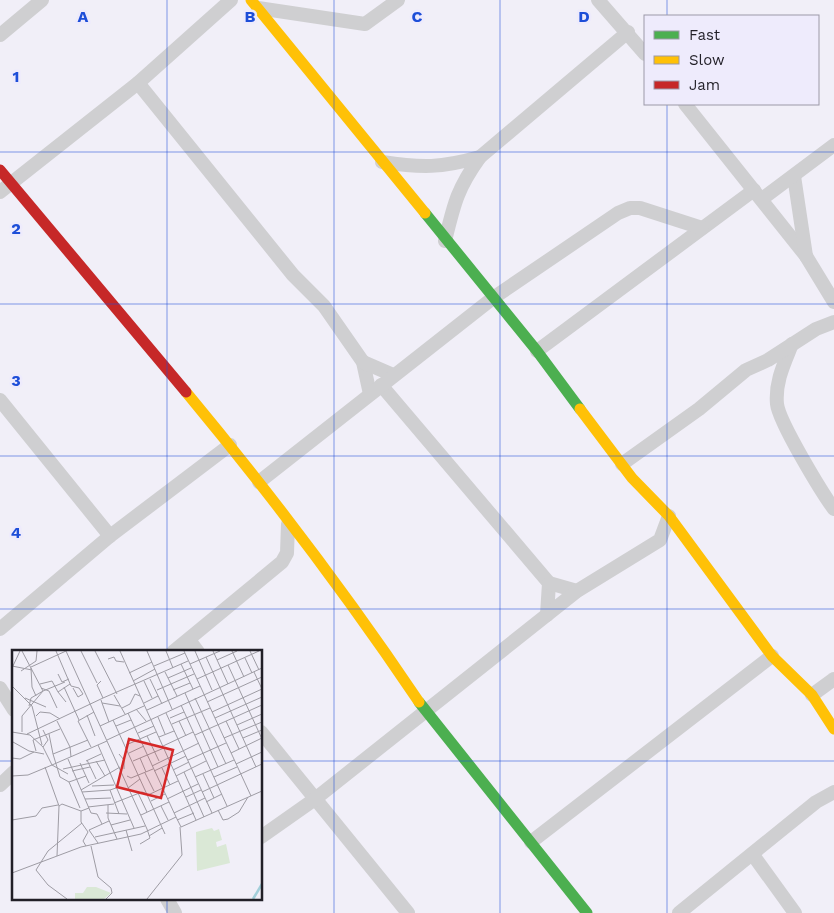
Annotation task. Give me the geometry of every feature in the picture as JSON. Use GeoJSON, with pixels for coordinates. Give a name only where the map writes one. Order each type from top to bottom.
{"type":"FeatureCollection","features":[{"type":"Feature","properties":{"kind":"street"},"geometry":{"type":"LineString","coordinates":[[0,35],[42,0]]}},
{"type":"Feature","properties":{"kind":"street"},"geometry":{"type":"LineString","coordinates":[[5,188],[138,83],[232,0]]}},
{"type":"Feature","properties":{"kind":"street"},"geometry":{"type":"LineString","coordinates":[[254,4],[365,24],[398,0]]}},
{"type":"Feature","properties":{"kind":"street"},"geometry":{"type":"LineString","coordinates":[[598,0],[628,32],[644,53]]}},
{"type":"Feature","properties":{"kind":"street"},"geometry":{"type":"LineString","coordinates":[[254,4],[445,241],[538,351],[622,464],[646,494],[669,516],[772,656],[812,695],[834,729]]}},
{"type":"Feature","properties":{"kind":"street"},"geometry":{"type":"LineString","coordinates":[[445,241],[462,182],[480,157],[628,32]]}},
{"type":"Feature","properties":{"kind":"street"},"geometry":{"type":"LineString","coordinates":[[138,83],[293,276],[324,306],[363,362],[370,394]]}},
{"type":"Feature","properties":{"kind":"street"},"geometry":{"type":"LineString","coordinates":[[686,105],[806,256],[834,302]]}},
{"type":"Feature","properties":{"kind":"street"},"geometry":{"type":"LineString","coordinates":[[538,351],[702,228],[794,176],[834,145]]}},
{"type":"Feature","properties":{"kind":"street"},"geometry":{"type":"LineString","coordinates":[[382,162],[432,167],[450,165],[480,157]]}},
{"type":"Feature","properties":{"kind":"street"},"geometry":{"type":"LineString","coordinates":[[0,170],[5,188],[230,445],[288,524],[363,619],[425,711],[587,913]]}},
{"type":"Feature","properties":{"kind":"street"},"geometry":{"type":"LineString","coordinates":[[794,176],[806,256]]}},
{"type":"Feature","properties":{"kind":"street"},"geometry":{"type":"LineString","coordinates":[[258,482],[493,298],[618,213],[630,208],[640,208],[702,228]]}},
{"type":"Feature","properties":{"kind":"street"},"geometry":{"type":"LineString","coordinates":[[622,464],[699,409],[746,370],[816,329],[834,322]]}},
{"type":"Feature","properties":{"kind":"street"},"geometry":{"type":"LineString","coordinates":[[792,344],[778,378],[777,406],[784,423],[834,509]]}},
{"type":"Feature","properties":{"kind":"street"},"geometry":{"type":"LineString","coordinates":[[363,362],[393,375]]}},
{"type":"Feature","properties":{"kind":"street"},"geometry":{"type":"LineString","coordinates":[[381,385],[548,583],[577,591]]}},
{"type":"Feature","properties":{"kind":"street"},"geometry":{"type":"LineString","coordinates":[[0,400],[110,536]]}},
{"type":"Feature","properties":{"kind":"street"},"geometry":{"type":"LineString","coordinates":[[0,629],[110,536],[230,445]]}},
{"type":"Feature","properties":{"kind":"street"},"geometry":{"type":"LineString","coordinates":[[262,836],[315,800],[577,591],[660,540],[669,516]]}},
{"type":"Feature","properties":{"kind":"street"},"geometry":{"type":"LineString","coordinates":[[176,650],[282,562],[287,552],[288,524]]}},
{"type":"Feature","properties":{"kind":"street"},"geometry":{"type":"LineString","coordinates":[[547,615],[548,583]]}},
{"type":"Feature","properties":{"kind":"street"},"geometry":{"type":"LineString","coordinates":[[189,640],[196,650]]}},
{"type":"Feature","properties":{"kind":"street"},"geometry":{"type":"LineString","coordinates":[[531,842],[772,656]]}},
{"type":"Feature","properties":{"kind":"street"},"geometry":{"type":"LineString","coordinates":[[812,695],[834,679]]}},
{"type":"Feature","properties":{"kind":"street"},"geometry":{"type":"LineString","coordinates":[[0,688],[12,707]]}},
{"type":"Feature","properties":{"kind":"street"},"geometry":{"type":"LineString","coordinates":[[262,733],[408,913]]}},
{"type":"Feature","properties":{"kind":"street"},"geometry":{"type":"LineString","coordinates":[[0,785],[12,774]]}},
{"type":"Feature","properties":{"kind":"street"},"geometry":{"type":"LineString","coordinates":[[678,913],[753,855],[816,802],[834,792]]}},
{"type":"Feature","properties":{"kind":"street"},"geometry":{"type":"LineString","coordinates":[[753,855],[795,913]]}},
{"type":"Feature","properties":{"kind":"traffic: fast"},"geometry":{"type":"LineString","coordinates":[[425,213],[537,351],[580,409]]}},
{"type":"Feature","properties":{"kind":"traffic: fast"},"geometry":{"type":"LineString","coordinates":[[419,702],[587,913]]}},
{"type":"Feature","properties":{"kind":"traffic: slow"},"geometry":{"type":"LineString","coordinates":[[251,0],[425,213]]}},
{"type":"Feature","properties":{"kind":"traffic: slow"},"geometry":{"type":"LineString","coordinates":[[186,392],[307,544],[419,702]]}},
{"type":"Feature","properties":{"kind":"traffic: slow"},"geometry":{"type":"LineString","coordinates":[[580,409],[632,478],[669,516],[772,656],[812,695],[834,729]]}},
{"type":"Feature","properties":{"kind":"traffic: jam"},"geometry":{"type":"LineString","coordinates":[[0,170],[186,392]]}}]}
